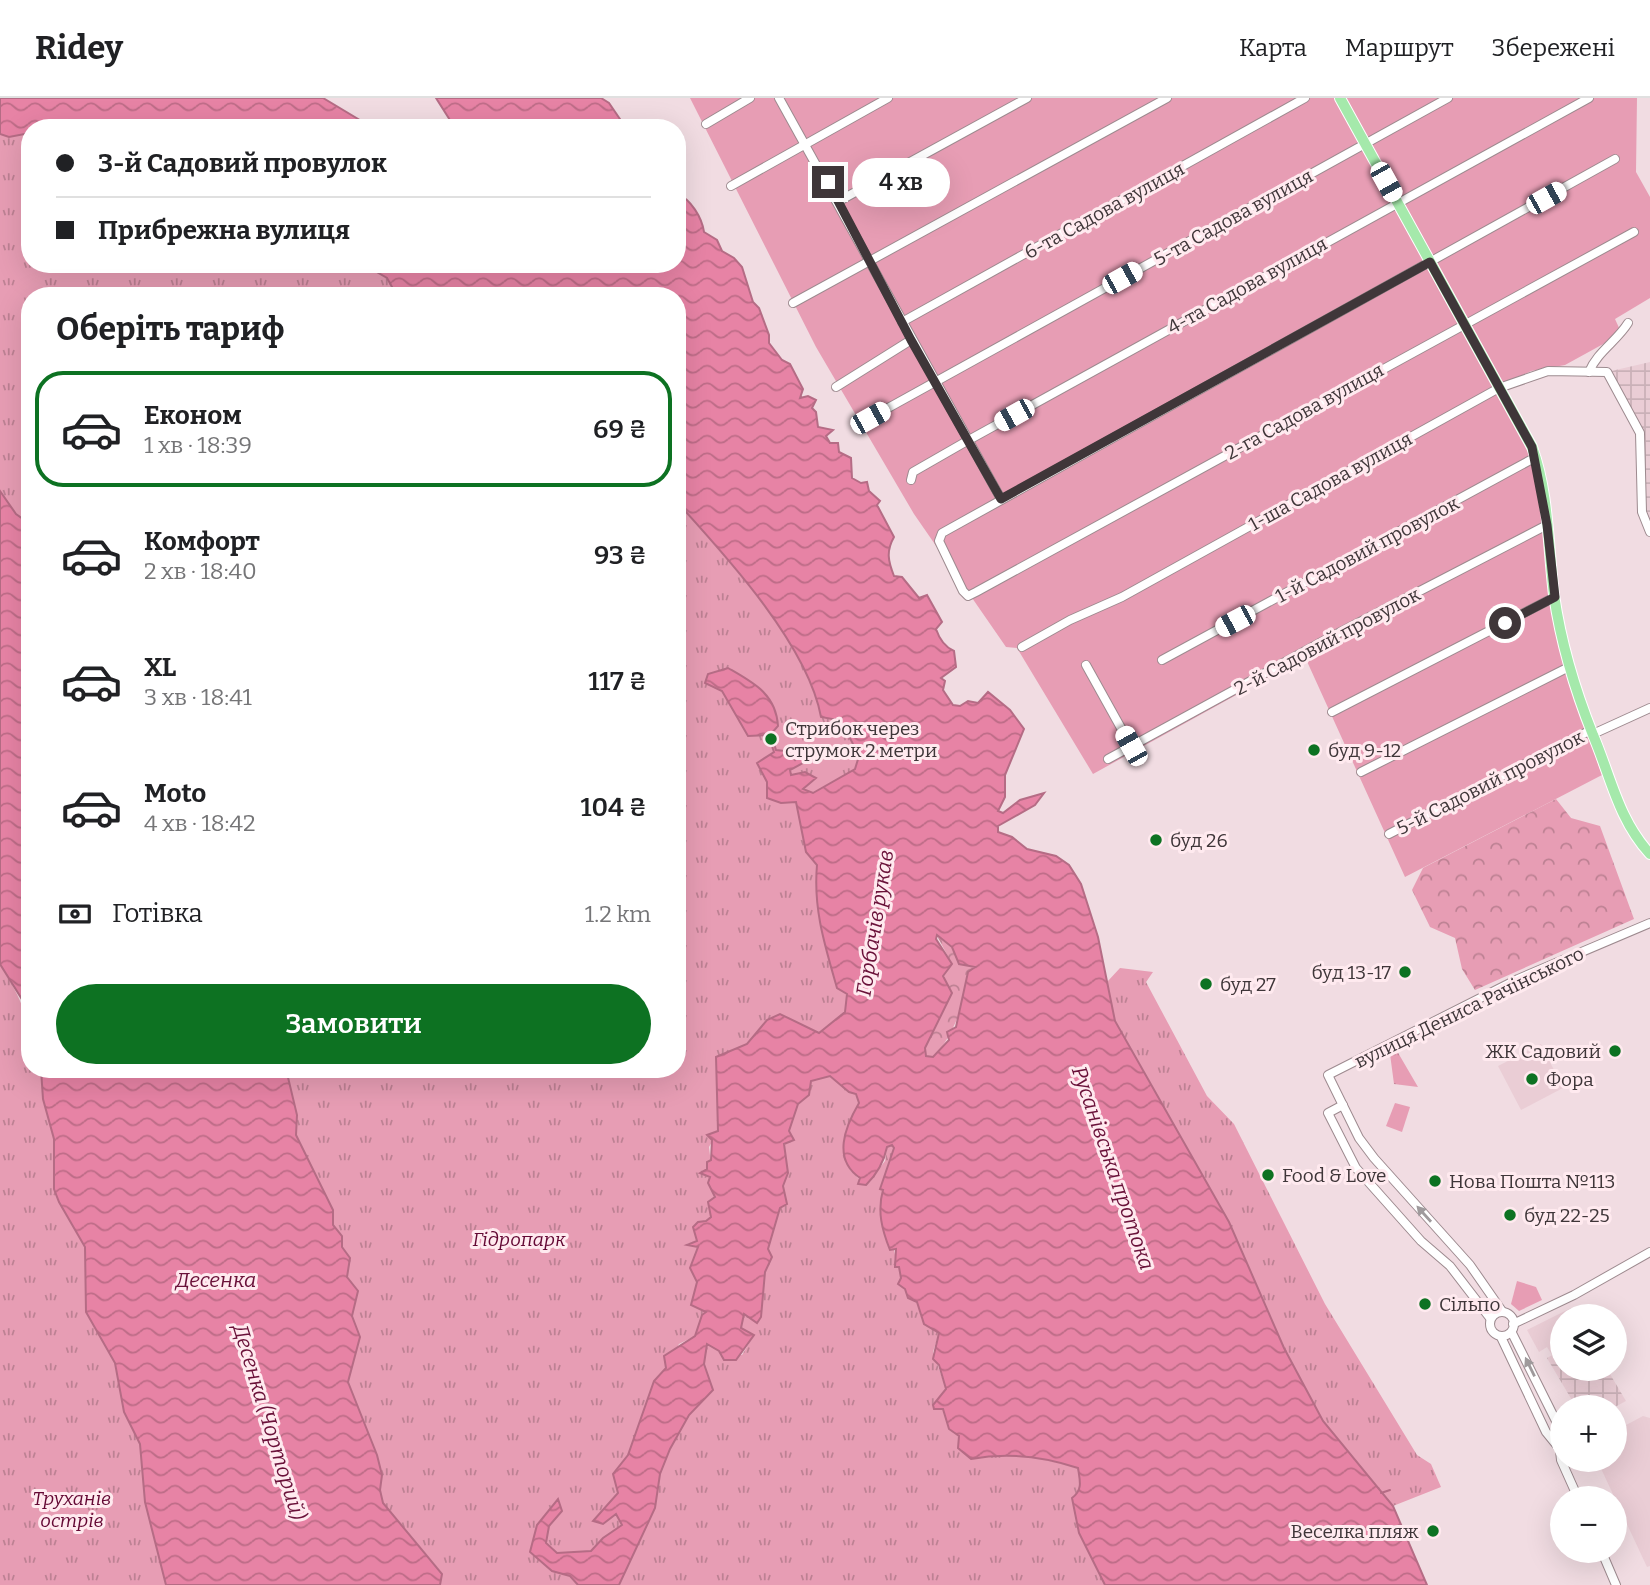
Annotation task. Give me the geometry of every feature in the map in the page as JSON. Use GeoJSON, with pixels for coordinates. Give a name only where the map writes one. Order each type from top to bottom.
{"type":"FeatureCollection","features":[{"type":"Feature","properties":{"kind":"main road"},"geometry":{"type":"LineString","coordinates":[[1340,98],[1536,457],[1555,597],[1569,667],[1617,805],[1635,838],[1650,855]]}},
{"type":"Feature","properties":{"kind":"street"},"geometry":{"type":"LineString","coordinates":[[706,124],[750,98]]}},
{"type":"Feature","properties":{"kind":"street"},"geometry":{"type":"LineString","coordinates":[[779,98],[839,201],[911,340],[1001,499],[1615,159]]}},
{"type":"Feature","properties":{"kind":"street"},"geometry":{"type":"LineString","coordinates":[[731,186],[888,98]]}},
{"type":"Feature","properties":{"kind":"street"},"geometry":{"type":"LineString","coordinates":[[839,201],[1027,98]]}},
{"type":"Feature","properties":{"kind":"street"},"geometry":{"type":"LineString","coordinates":[[793,303],[1167,98]]}},
{"type":"Feature","properties":{"kind":"street","name":"6-та Садова вулиця"},"geometry":{"type":"LineString","coordinates":[[902,322],[1305,98]]}},
{"type":"Feature","properties":{"kind":"street","name":"5-та Садова вулиця"},"geometry":{"type":"LineString","coordinates":[[870,418],[1448,98]]}},
{"type":"Feature","properties":{"kind":"street","name":"4-та Садова вулиця"},"geometry":{"type":"LineString","coordinates":[[911,480],[913,472],[967,441],[1589,98]]}},
{"type":"Feature","properties":{"kind":"street","name":"2-га Садова вулиця"},"geometry":{"type":"LineString","coordinates":[[1001,499],[942,533],[939,541],[968,596],[1463,323],[1634,232]]}},
{"type":"Feature","properties":{"kind":"street"},"geometry":{"type":"LineString","coordinates":[[1628,323],[1619,337],[1594,360],[1589,372],[1606,372],[1640,433],[1642,512],[1650,532]]}},
{"type":"Feature","properties":{"kind":"street"},"geometry":{"type":"LineString","coordinates":[[836,387],[911,340]]}},
{"type":"Feature","properties":{"kind":"street","name":"1-ша Садова вулиця"},"geometry":{"type":"LineString","coordinates":[[1022,647],[1070,620],[1122,597],[1499,388],[1548,371],[1589,372]]}},
{"type":"Feature","properties":{"kind":"street","name":"1-й Садовий провулок"},"geometry":{"type":"LineString","coordinates":[[1162,660],[1536,457]]}},
{"type":"Feature","properties":{"kind":"street","name":"2-й Садовий провулок"},"geometry":{"type":"LineString","coordinates":[[1108,759],[1547,525]]}},
{"type":"Feature","properties":{"kind":"street"},"geometry":{"type":"LineString","coordinates":[[1332,712],[1555,597]]}},
{"type":"Feature","properties":{"kind":"street"},"geometry":{"type":"LineString","coordinates":[[1086,665],[1131,746]]}},
{"type":"Feature","properties":{"kind":"street"},"geometry":{"type":"LineString","coordinates":[[1361,772],[1569,667]]}},
{"type":"Feature","properties":{"kind":"street","name":"5-й Садовий провулок"},"geometry":{"type":"LineString","coordinates":[[1389,834],[1592,732],[1650,708]]}},
{"type":"Feature","properties":{"kind":"street","name":"вулиця Дениса Рачінського"},"geometry":{"type":"LineString","coordinates":[[1343,1105],[1328,1075],[1518,979],[1650,923]]}},
{"type":"Feature","properties":{"kind":"street"},"geometry":{"type":"LineString","coordinates":[[1550,1408],[1513,1328],[1470,1265],[1374,1158],[1359,1138],[1343,1105],[1328,1113],[1356,1168],[1421,1241],[1450,1266],[1490,1318],[1491,1326],[1501,1337],[1550,1437]]}},
{"type":"Feature","properties":{"kind":"street"},"geometry":{"type":"LineString","coordinates":[[1501,1337],[1650,1252]]}},
{"type":"Feature","properties":{"kind":"street"},"geometry":{"type":"LineString","coordinates":[[1490,1318],[1494,1312],[1502,1311]]}},
{"type":"Feature","properties":{"kind":"street"},"geometry":{"type":"LineString","coordinates":[[1607,1563],[1616,1585]]}},
{"type":"Feature","properties":{"kind":"shaded area"},"geometry":{"type":"Polygon","coordinates":[[[1650,362],[1650,532],[1643,515],[1643,445],[1607,372],[1650,362]]]}},
{"type":"Feature","properties":{"kind":"shaded area"},"geometry":{"type":"Polygon","coordinates":[[[1541,1044],[1563,1088],[1521,1110],[1498,1066],[1541,1044]]]}},
{"type":"Feature","properties":{"kind":"shaded area"},"geometry":{"type":"Polygon","coordinates":[[[1550,1318],[1550,1352],[1547,1347],[1539,1352],[1527,1330],[1550,1318]]]}},
{"type":"Feature","properties":{"kind":"shaded area"},"geometry":{"type":"Polygon","coordinates":[[[1561,1381],[1614,1381],[1622,1395],[1569,1395],[1561,1381]]]}},
{"type":"Feature","properties":{"kind":"shaded area"},"geometry":{"type":"Polygon","coordinates":[[[1643,1416],[1650,1418],[1650,1566],[1647,1567],[1627,1524],[1627,1486],[1609,1486],[1603,1472],[1627,1472],[1627,1425],[1643,1416]]]}},
{"type":"Feature","properties":{"kind":"green space"},"geometry":{"type":"Polygon","coordinates":[[[690,98],[1637,98],[1636,172],[1650,197],[1650,298],[1615,319],[1620,330],[1616,337],[1565,365],[1531,371],[1494,389],[1532,455],[1565,668],[1602,775],[1405,877],[1305,657],[1093,774],[1017,648],[1006,647],[914,514],[816,347],[690,98]]]}},
{"type":"Feature","properties":{"kind":"green space"},"geometry":{"type":"Polygon","coordinates":[[[0,134],[9,137],[21,135],[21,273],[378,273],[387,278],[392,287],[21,287],[21,518],[0,491],[0,134]]]}},
{"type":"Feature","properties":{"kind":"green space","name":"Гідропарк"},"geometry":{"type":"Polygon","coordinates":[[[686,512],[741,575],[783,632],[813,689],[821,717],[838,720],[836,734],[847,732],[859,756],[856,769],[813,794],[802,789],[816,778],[791,775],[790,770],[813,757],[795,760],[776,750],[771,734],[722,690],[748,736],[768,735],[774,752],[757,764],[767,782],[767,798],[781,803],[796,802],[806,852],[817,865],[818,912],[828,957],[837,988],[847,994],[845,1013],[819,1033],[767,1020],[747,1044],[716,1057],[718,1131],[709,1147],[715,1197],[711,1216],[697,1241],[687,1244],[698,1247],[697,1292],[707,1312],[702,1315],[695,1336],[679,1344],[666,1368],[654,1381],[628,1455],[613,1474],[618,1493],[594,1520],[604,1523],[616,1514],[622,1525],[603,1538],[592,1551],[557,1553],[546,1544],[549,1526],[562,1511],[537,1525],[552,1571],[570,1576],[578,1585],[440,1585],[442,1573],[383,1503],[380,1490],[382,1475],[377,1455],[347,1382],[360,1337],[352,1316],[358,1291],[347,1277],[350,1258],[342,1247],[342,1236],[333,1225],[333,1210],[296,1135],[297,1115],[288,1078],[686,1078],[686,512]]]}},
{"type":"Feature","properties":{"kind":"green space"},"geometry":{"type":"Polygon","coordinates":[[[1556,799],[1571,818],[1600,826],[1634,919],[1475,990],[1462,969],[1455,938],[1430,927],[1412,890],[1423,868],[1556,799]]]}},
{"type":"Feature","properties":{"kind":"green space"},"geometry":{"type":"Polygon","coordinates":[[[936,934],[952,947],[959,964],[976,967],[954,1026],[934,1057],[926,1056],[925,1048],[952,993],[943,976],[952,964],[936,934]]]}},
{"type":"Feature","properties":{"kind":"green space","name":"Труханів острів"},"geometry":{"type":"Polygon","coordinates":[[[0,964],[21,1003],[21,1078],[42,1078],[43,1099],[54,1139],[53,1174],[67,1214],[85,1247],[86,1312],[115,1363],[124,1412],[140,1444],[145,1502],[166,1585],[0,1585],[0,964]]]}},
{"type":"Feature","properties":{"kind":"green space"},"geometry":{"type":"Polygon","coordinates":[[[1120,968],[1153,972],[1146,982],[1207,1096],[1234,1124],[1325,1304],[1417,1455],[1431,1464],[1441,1487],[1393,1506],[1323,1421],[1284,1348],[1229,1222],[1115,1021],[1107,982],[1120,968]]]}},
{"type":"Feature","properties":{"kind":"green space"},"geometry":{"type":"Polygon","coordinates":[[[1397,1050],[1418,1087],[1394,1084],[1390,1054],[1397,1050]]]}},
{"type":"Feature","properties":{"kind":"green space"},"geometry":{"type":"Polygon","coordinates":[[[830,1076],[849,1092],[856,1094],[859,1103],[847,1128],[844,1144],[846,1161],[851,1172],[866,1185],[885,1161],[887,1147],[892,1145],[894,1148],[880,1188],[883,1190],[881,1213],[908,1298],[917,1302],[922,1320],[939,1333],[933,1352],[946,1389],[933,1405],[943,1409],[971,1459],[999,1455],[1025,1456],[1078,1468],[1079,1489],[1072,1499],[1079,1533],[1105,1585],[619,1585],[655,1508],[660,1474],[670,1449],[689,1415],[713,1390],[704,1363],[707,1343],[719,1351],[742,1355],[754,1335],[741,1328],[744,1314],[761,1317],[765,1272],[772,1257],[768,1249],[780,1207],[786,1204],[783,1186],[788,1173],[784,1143],[798,1104],[809,1095],[811,1081],[830,1076]]]}},
{"type":"Feature","properties":{"kind":"green space"},"geometry":{"type":"Polygon","coordinates":[[[1395,1103],[1410,1107],[1402,1132],[1386,1126],[1395,1103]]]}},
{"type":"Feature","properties":{"kind":"green space"},"geometry":{"type":"Polygon","coordinates":[[[1517,1281],[1536,1287],[1542,1300],[1519,1311],[1511,1304],[1517,1281]]]}},
{"type":"Feature","properties":{"kind":"water"},"geometry":{"type":"Polygon","coordinates":[[[0,98],[323,98],[358,119],[21,119],[21,135],[9,137],[0,134],[0,98]]]}},
{"type":"Feature","properties":{"kind":"water"},"geometry":{"type":"Polygon","coordinates":[[[436,98],[601,98],[609,103],[620,119],[449,119],[436,98]]]}},
{"type":"Feature","properties":{"kind":"water"},"geometry":{"type":"Polygon","coordinates":[[[686,199],[695,210],[704,232],[717,240],[722,251],[742,267],[753,302],[759,308],[769,335],[769,343],[782,360],[790,364],[803,389],[800,398],[808,396],[816,400],[812,408],[816,412],[818,427],[833,430],[826,436],[830,443],[838,443],[839,452],[851,458],[852,478],[861,483],[867,482],[869,491],[880,501],[877,505],[894,537],[889,556],[894,576],[902,577],[919,598],[927,595],[942,622],[936,629],[945,645],[954,651],[956,667],[941,678],[945,681],[943,690],[953,705],[960,706],[968,701],[978,703],[988,692],[1010,710],[1024,729],[1005,775],[1005,797],[998,811],[1003,813],[1020,800],[1044,793],[1035,805],[998,826],[998,832],[1012,837],[1027,849],[1056,856],[1069,865],[1081,884],[1098,937],[1115,1021],[1229,1222],[1284,1348],[1323,1421],[1393,1506],[1427,1585],[1105,1585],[1079,1533],[1072,1498],[1079,1488],[1078,1468],[1025,1456],[971,1459],[958,1448],[959,1436],[949,1429],[943,1409],[934,1409],[933,1405],[946,1389],[939,1365],[933,1359],[939,1333],[924,1324],[917,1302],[908,1298],[905,1289],[898,1284],[901,1278],[899,1267],[895,1267],[896,1249],[890,1250],[881,1220],[883,1190],[880,1189],[894,1148],[892,1145],[887,1147],[880,1168],[866,1185],[858,1184],[860,1178],[846,1162],[844,1142],[849,1122],[859,1103],[856,1094],[849,1092],[830,1076],[811,1081],[809,1095],[798,1104],[789,1131],[794,1140],[784,1144],[788,1173],[783,1186],[787,1204],[780,1208],[768,1249],[772,1257],[765,1272],[761,1317],[757,1323],[744,1314],[741,1328],[754,1335],[736,1360],[724,1360],[719,1351],[707,1344],[704,1364],[713,1390],[689,1415],[670,1449],[660,1474],[655,1508],[619,1585],[578,1585],[570,1576],[552,1571],[530,1552],[537,1525],[558,1499],[562,1511],[549,1526],[546,1543],[557,1553],[591,1551],[603,1538],[622,1525],[616,1514],[603,1524],[593,1521],[618,1493],[613,1474],[628,1455],[654,1381],[666,1368],[664,1356],[695,1336],[702,1315],[706,1312],[691,1305],[697,1282],[690,1268],[698,1247],[687,1245],[697,1241],[693,1227],[711,1217],[708,1202],[715,1197],[708,1183],[710,1177],[700,1173],[707,1169],[707,1162],[711,1160],[712,1140],[707,1135],[718,1131],[716,1057],[747,1044],[767,1020],[780,1014],[819,1033],[845,1012],[847,994],[837,988],[821,927],[817,865],[806,852],[796,802],[781,803],[767,798],[767,782],[757,763],[774,752],[768,735],[748,736],[722,691],[705,683],[708,674],[728,668],[762,691],[776,715],[778,726],[771,734],[776,750],[785,751],[795,760],[808,746],[814,757],[790,770],[791,775],[805,772],[816,778],[803,789],[813,793],[855,769],[859,756],[847,732],[835,734],[838,720],[821,717],[813,689],[783,632],[741,575],[686,512],[686,287],[392,287],[387,278],[378,273],[686,273],[686,199]],[[937,935],[936,939],[952,964],[943,976],[952,993],[925,1048],[926,1056],[933,1057],[949,1040],[947,1032],[956,1027],[968,972],[975,967],[959,964],[952,947],[937,935]]]}},
{"type":"Feature","properties":{"kind":"water"},"geometry":{"type":"Polygon","coordinates":[[[0,491],[21,518],[21,998],[0,964],[0,491]]]}},
{"type":"Feature","properties":{"kind":"water","name":"Десенка"},"geometry":{"type":"Polygon","coordinates":[[[42,1078],[288,1078],[297,1115],[296,1135],[333,1210],[333,1225],[342,1236],[342,1247],[350,1258],[347,1277],[358,1291],[352,1316],[360,1337],[348,1382],[377,1455],[382,1475],[380,1490],[383,1503],[442,1574],[440,1585],[166,1585],[145,1502],[140,1444],[124,1412],[115,1363],[86,1312],[85,1247],[54,1189],[54,1139],[43,1099],[42,1078]]]}},
{"type":"Feature","properties":{"kind":"waterway"},"geometry":{"type":"LineString","coordinates":[[1381,1493],[1390,1490]]}},
{"type":"Feature","properties":{"kind":"place","name":"Стрибок через струмок 2 метри"},"geometry":{"type":"Point","coordinates":[771,739]}},
{"type":"Feature","properties":{"kind":"place","name":"буд 9-12"},"geometry":{"type":"Point","coordinates":[1314,750]}},
{"type":"Feature","properties":{"kind":"place","name":"буд 26"},"geometry":{"type":"Point","coordinates":[1156,840]}},
{"type":"Feature","properties":{"kind":"place","name":"буд 13-17"},"geometry":{"type":"Point","coordinates":[1405,972]}},
{"type":"Feature","properties":{"kind":"place","name":"буд 27"},"geometry":{"type":"Point","coordinates":[1206,984]}},
{"type":"Feature","properties":{"kind":"place","name":"ЖК Садовий"},"geometry":{"type":"Point","coordinates":[1615,1051]}},
{"type":"Feature","properties":{"kind":"place","name":"Фора"},"geometry":{"type":"Point","coordinates":[1532,1079]}},
{"type":"Feature","properties":{"kind":"place","name":"Food & Love"},"geometry":{"type":"Point","coordinates":[1268,1175]}},
{"type":"Feature","properties":{"kind":"place","name":"Нова Пошта №113"},"geometry":{"type":"Point","coordinates":[1435,1181]}},
{"type":"Feature","properties":{"kind":"place","name":"буд 22-25"},"geometry":{"type":"Point","coordinates":[1510,1215]}},
{"type":"Feature","properties":{"kind":"place","name":"Сільпо"},"geometry":{"type":"Point","coordinates":[1425,1304]}},
{"type":"Feature","properties":{"kind":"place","name":"Веселка пляж"},"geometry":{"type":"Point","coordinates":[1433,1531]}},
{"type":"Feature","properties":{"kind":"route"},"geometry":{"type":"LineString","coordinates":[[828,182],[911,340],[1001,499],[1430,262],[1532,447],[1539,469],[1555,597],[1505,623]]}},
{"type":"Feature","properties":{"kind":"water label","name":"Горбачів рукав"},"geometry":{"type":"Point","coordinates":[875,923]}},
{"type":"Feature","properties":{"kind":"water label","name":"Русанівська протока"},"geometry":{"type":"Point","coordinates":[1113,1168]}},
{"type":"Feature","properties":{"kind":"water label","name":"Десенка (Чорторий)"},"geometry":{"type":"Point","coordinates":[269,1422]}}]}
